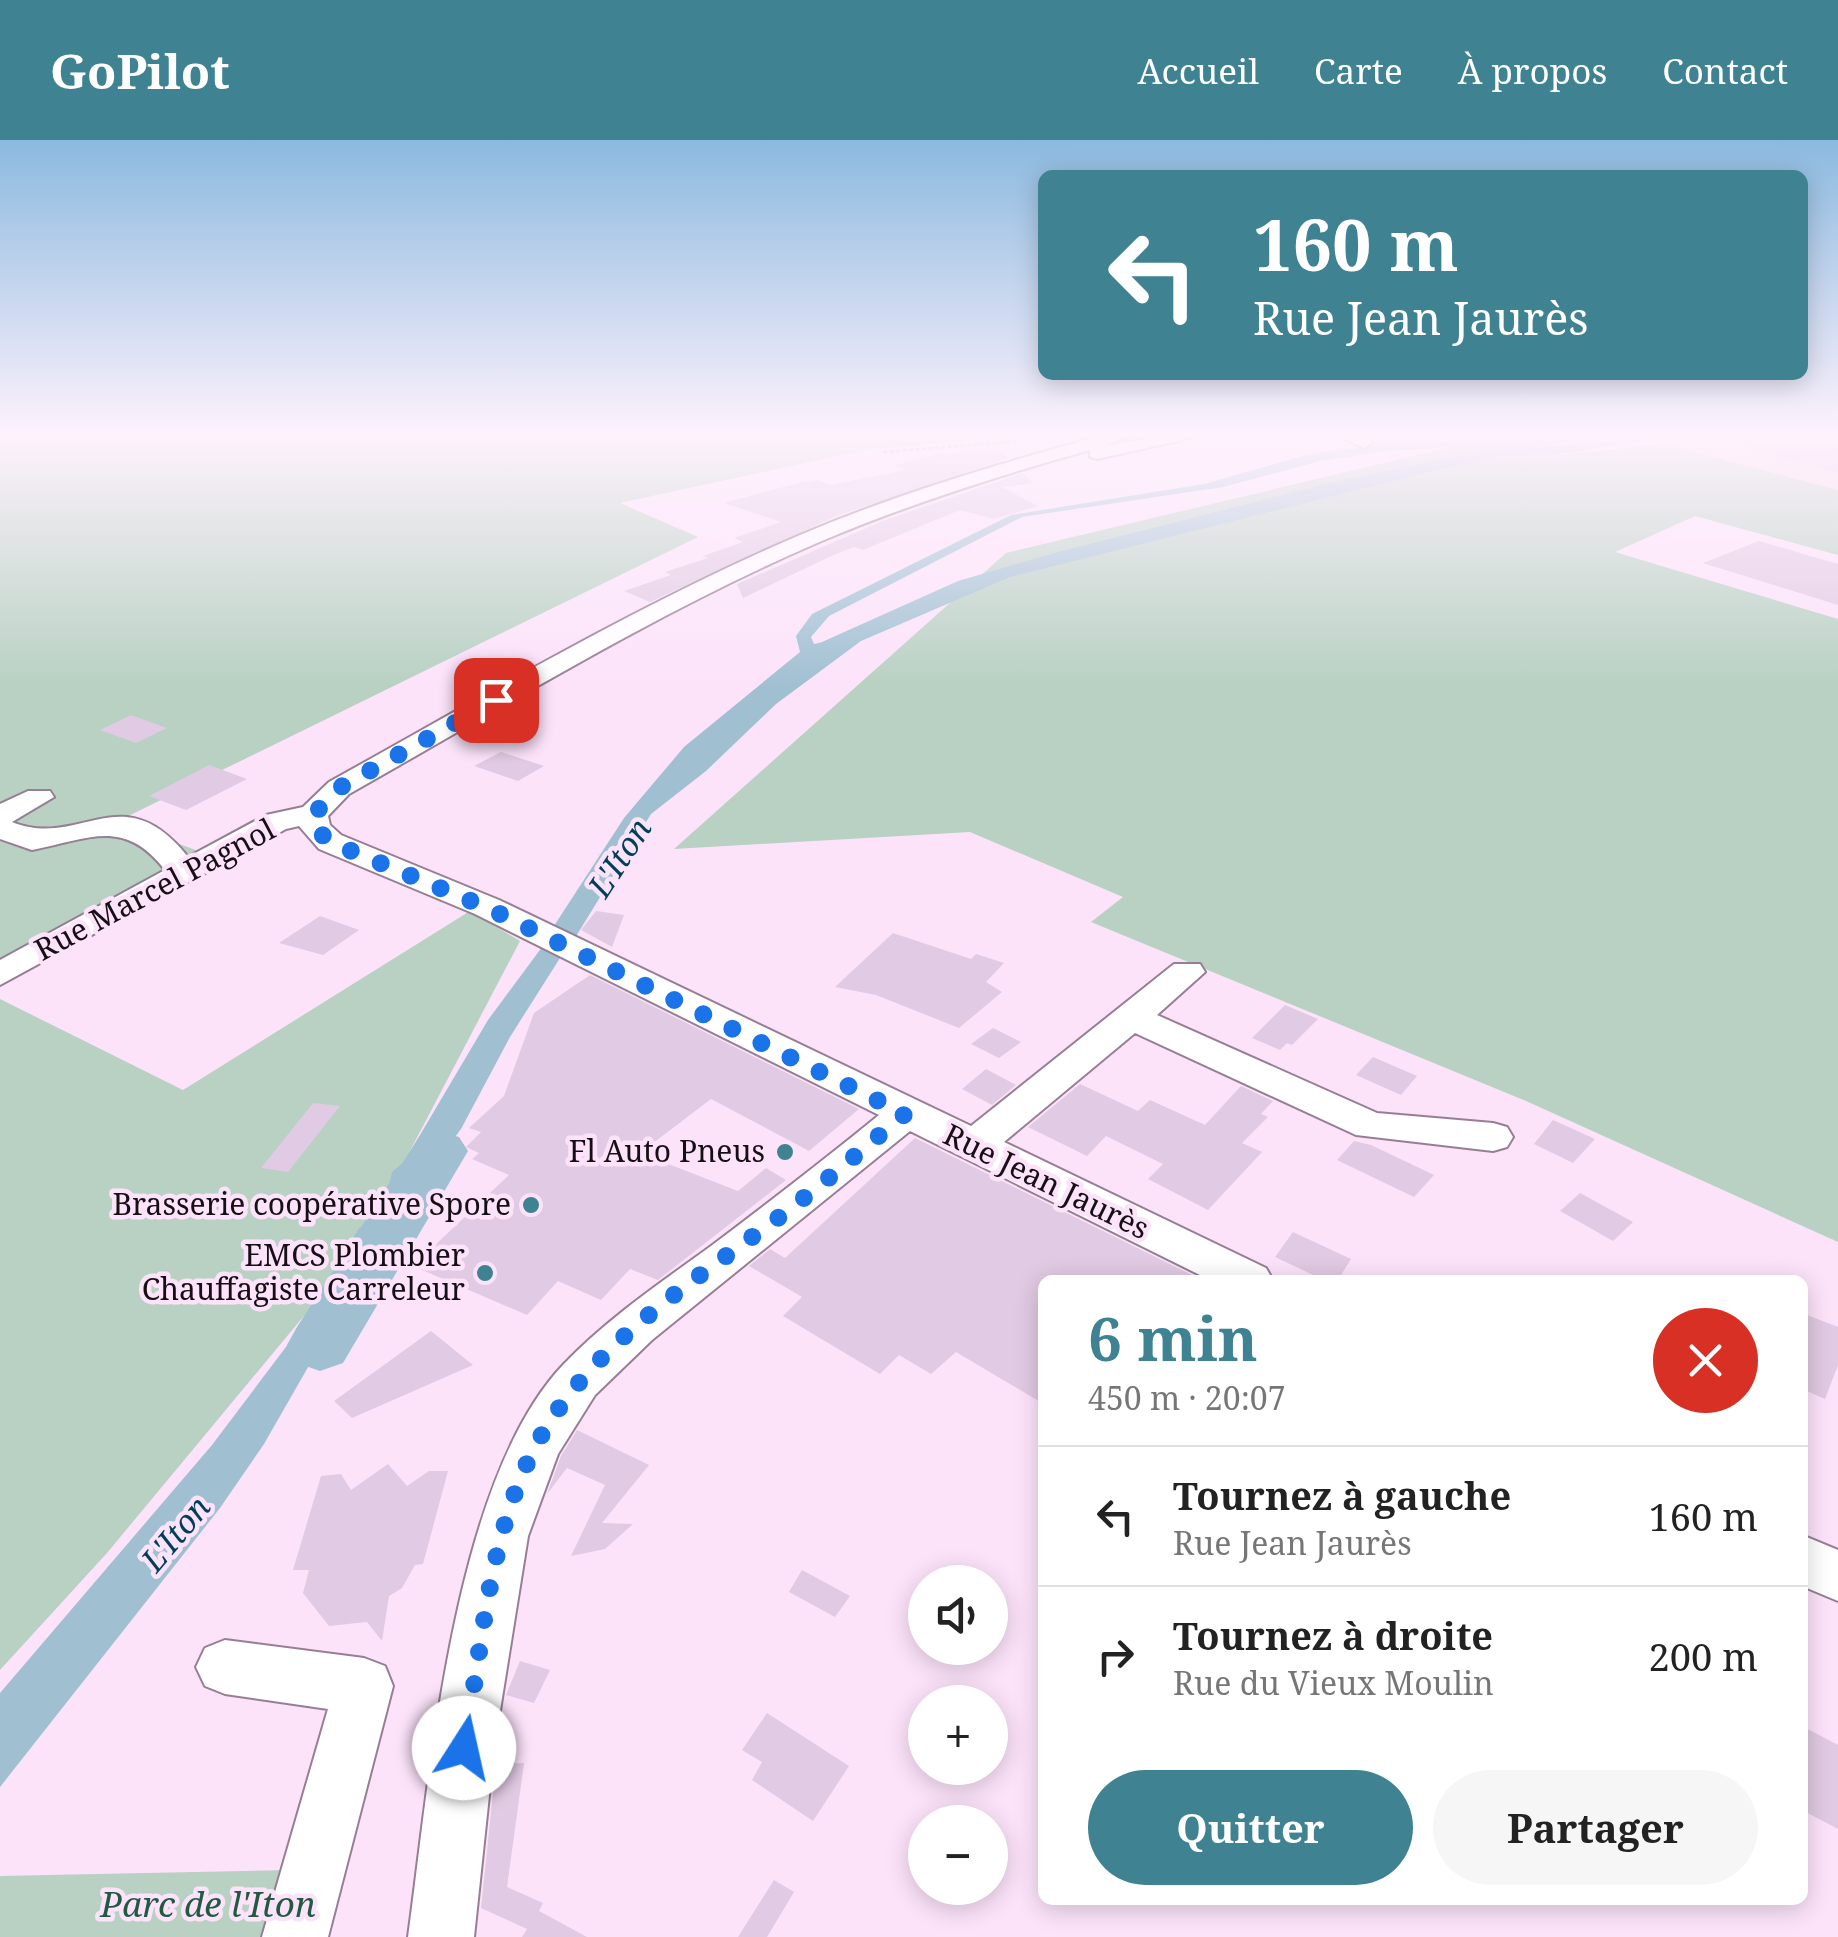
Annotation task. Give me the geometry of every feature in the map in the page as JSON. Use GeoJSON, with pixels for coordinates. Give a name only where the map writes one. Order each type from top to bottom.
{"type":"FeatureCollection","features":[{"type":"Feature","properties":{"kind":"street"},"geometry":{"type":"LineString","coordinates":[[313,815],[339,788],[656,611],[859,519]]}},
{"type":"Feature","properties":{"kind":"street"},"geometry":{"type":"LineString","coordinates":[[0,816],[40,797]]}},
{"type":"Feature","properties":{"kind":"street","name":"Rue Marcel Pagnol"},"geometry":{"type":"LineString","coordinates":[[0,974],[277,821],[313,815]]}},
{"type":"Feature","properties":{"kind":"street","name":"Rue Jean Jaurès"},"geometry":{"type":"LineString","coordinates":[[313,815],[315,828],[330,842],[579,951],[1240,1275]]}},
{"type":"Feature","properties":{"kind":"street"},"geometry":{"type":"LineString","coordinates":[[0,828],[32,842],[110,825],[131,826],[158,840],[184,873]]}},
{"type":"Feature","properties":{"kind":"street"},"geometry":{"type":"LineString","coordinates":[[972,1146],[1187,972]]}},
{"type":"Feature","properties":{"kind":"street"},"geometry":{"type":"LineString","coordinates":[[1133,1018],[1370,1126],[1493,1137]]}},
{"type":"Feature","properties":{"kind":"street"},"geometry":{"type":"LineString","coordinates":[[441,1937],[464,1748],[501,1536],[535,1447],[578,1381],[635,1327],[812,1192],[905,1114]]}},
{"type":"Feature","properties":{"kind":"street"},"geometry":{"type":"LineString","coordinates":[[1808,1562],[1838,1576]]}},
{"type":"Feature","properties":{"kind":"street"},"geometry":{"type":"LineString","coordinates":[[225,1667],[364,1686],[295,1937]]}},
{"type":"Feature","properties":{"kind":"green space"},"geometry":{"type":"Polygon","coordinates":[[[0,519],[656,519],[698,537],[118,821],[201,852],[0,962],[0,519]]]}},
{"type":"Feature","properties":{"kind":"green space"},"geometry":{"type":"Polygon","coordinates":[[[1149,519],[1689,519],[1615,552],[1838,619],[1838,1242],[1526,1101],[1091,922],[1123,897],[970,832],[674,849],[1006,553],[1149,519]]]}},
{"type":"Feature","properties":{"kind":"green space"},"geometry":{"type":"Polygon","coordinates":[[[1705,519],[1838,519],[1838,555],[1705,519]]]}},
{"type":"Feature","properties":{"kind":"green space"},"geometry":{"type":"Polygon","coordinates":[[[470,911],[520,941],[357,1252],[107,1553],[0,1670],[0,999],[183,1090],[470,911]]]}},
{"type":"Feature","properties":{"kind":"green space","name":"Parc de l'Iton"},"geometry":{"type":"Polygon","coordinates":[[[291,1870],[272,1937],[0,1937],[0,1876],[291,1870]]]}},
{"type":"Feature","properties":{"kind":"water"},"geometry":{"type":"Polygon","coordinates":[[[1003,519],[1018,519],[829,616],[811,637],[814,644],[958,581],[1189,519],[1242,519],[1010,577],[861,641],[776,704],[706,771],[651,814],[575,938],[552,929],[624,818],[684,747],[800,652],[796,636],[812,614],[1003,519]]]}},
{"type":"Feature","properties":{"kind":"water"},"geometry":{"type":"Polygon","coordinates":[[[548,939],[567,947],[510,1037],[461,1129],[389,1226],[264,1444],[220,1508],[0,1787],[0,1693],[212,1445],[301,1327],[359,1228],[370,1224],[397,1188],[389,1185],[392,1172],[404,1162],[488,1020],[548,939]]]}},
{"type":"Feature","properties":{"kind":"building"},"geometry":{"type":"Polygon","coordinates":[[[772,519],[830,519],[650,602],[624,591],[671,575],[665,572],[743,542],[734,538],[781,522],[772,519]]]}},
{"type":"Feature","properties":{"kind":"building"},"geometry":{"type":"Polygon","coordinates":[[[939,519],[863,550],[854,547],[831,556],[743,598],[737,584],[885,520],[939,519]]]}},
{"type":"Feature","properties":{"kind":"building"},"geometry":{"type":"Polygon","coordinates":[[[1759,541],[1838,564],[1838,605],[1703,563],[1759,541]]]}},
{"type":"Feature","properties":{"kind":"building"},"geometry":{"type":"Polygon","coordinates":[[[131,715],[167,728],[136,743],[100,730],[131,715]]]}},
{"type":"Feature","properties":{"kind":"building"},"geometry":{"type":"Polygon","coordinates":[[[501,752],[544,766],[518,781],[474,766],[501,752]]]}},
{"type":"Feature","properties":{"kind":"building"},"geometry":{"type":"Polygon","coordinates":[[[209,765],[247,779],[186,810],[149,796],[209,765]]]}},
{"type":"Feature","properties":{"kind":"building"},"geometry":{"type":"Polygon","coordinates":[[[596,911],[624,915],[612,947],[581,930],[596,911]]]}},
{"type":"Feature","properties":{"kind":"building"},"geometry":{"type":"Polygon","coordinates":[[[320,916],[359,930],[323,955],[279,943],[320,916]]]}},
{"type":"Feature","properties":{"kind":"building"},"geometry":{"type":"Polygon","coordinates":[[[893,933],[971,959],[976,954],[1004,963],[986,982],[1002,992],[959,1028],[876,995],[835,987],[893,933]]]}},
{"type":"Feature","properties":{"kind":"building"},"geometry":{"type":"Polygon","coordinates":[[[590,975],[859,1109],[809,1151],[711,1099],[640,1153],[738,1191],[766,1168],[786,1180],[658,1280],[630,1269],[601,1300],[558,1281],[527,1315],[413,1266],[509,1175],[472,1159],[479,1153],[466,1147],[481,1132],[469,1128],[504,1096],[534,1013],[590,975]]]}},
{"type":"Feature","properties":{"kind":"building"},"geometry":{"type":"Polygon","coordinates":[[[1285,1005],[1318,1019],[1292,1045],[1287,1043],[1280,1050],[1252,1038],[1285,1005]]]}},
{"type":"Feature","properties":{"kind":"building"},"geometry":{"type":"Polygon","coordinates":[[[993,1028],[1021,1042],[999,1058],[971,1044],[993,1028]]]}},
{"type":"Feature","properties":{"kind":"building"},"geometry":{"type":"Polygon","coordinates":[[[1373,1057],[1417,1076],[1401,1095],[1356,1075],[1373,1057]]]}},
{"type":"Feature","properties":{"kind":"building"},"geometry":{"type":"Polygon","coordinates":[[[986,1069],[1016,1085],[992,1105],[962,1089],[986,1069]]]}},
{"type":"Feature","properties":{"kind":"building"},"geometry":{"type":"Polygon","coordinates":[[[1080,1084],[1138,1111],[1150,1100],[1205,1125],[1241,1086],[1273,1101],[1261,1114],[1268,1117],[1242,1143],[1262,1152],[1208,1210],[1148,1179],[1163,1164],[1106,1136],[1087,1156],[1028,1127],[1080,1084]]]}},
{"type":"Feature","properties":{"kind":"building"},"geometry":{"type":"Polygon","coordinates":[[[313,1103],[340,1106],[288,1172],[261,1168],[313,1103]]]}},
{"type":"Feature","properties":{"kind":"building"},"geometry":{"type":"Polygon","coordinates":[[[1553,1120],[1595,1139],[1573,1163],[1534,1144],[1553,1120]]]}},
{"type":"Feature","properties":{"kind":"building"},"geometry":{"type":"Polygon","coordinates":[[[915,1138],[1192,1275],[1038,1275],[1038,1401],[956,1352],[931,1374],[899,1355],[880,1374],[783,1316],[802,1297],[749,1266],[770,1249],[785,1258],[915,1138]]]}},
{"type":"Feature","properties":{"kind":"building"},"geometry":{"type":"Polygon","coordinates":[[[1354,1141],[1434,1175],[1414,1197],[1337,1160],[1354,1141]]]}},
{"type":"Feature","properties":{"kind":"building"},"geometry":{"type":"Polygon","coordinates":[[[1580,1193],[1633,1222],[1613,1241],[1560,1211],[1580,1193]]]}},
{"type":"Feature","properties":{"kind":"building"},"geometry":{"type":"Polygon","coordinates":[[[1293,1232],[1351,1259],[1341,1275],[1313,1275],[1275,1257],[1293,1232]]]}},
{"type":"Feature","properties":{"kind":"building"},"geometry":{"type":"Polygon","coordinates":[[[1808,1315],[1838,1327],[1838,1365],[1825,1399],[1808,1392],[1808,1315]]]}},
{"type":"Feature","properties":{"kind":"building"},"geometry":{"type":"Polygon","coordinates":[[[431,1331],[473,1365],[352,1418],[334,1401],[431,1331]]]}},
{"type":"Feature","properties":{"kind":"building"},"geometry":{"type":"Polygon","coordinates":[[[577,1430],[649,1465],[602,1523],[633,1524],[605,1549],[571,1556],[605,1485],[567,1468],[547,1494],[561,1456],[577,1430]]]}},
{"type":"Feature","properties":{"kind":"building"},"geometry":{"type":"Polygon","coordinates":[[[388,1464],[407,1486],[429,1471],[448,1471],[423,1564],[415,1565],[402,1588],[389,1596],[382,1641],[367,1622],[329,1626],[303,1593],[309,1570],[293,1570],[321,1476],[341,1474],[351,1490],[388,1464]]]}},
{"type":"Feature","properties":{"kind":"building"},"geometry":{"type":"Polygon","coordinates":[[[802,1570],[850,1596],[835,1617],[789,1592],[802,1570]]]}},
{"type":"Feature","properties":{"kind":"building"},"geometry":{"type":"Polygon","coordinates":[[[520,1661],[550,1670],[534,1703],[506,1695],[520,1661]]]}},
{"type":"Feature","properties":{"kind":"building"},"geometry":{"type":"Polygon","coordinates":[[[767,1713],[849,1766],[813,1821],[752,1780],[762,1762],[742,1750],[767,1713]]]}},
{"type":"Feature","properties":{"kind":"building"},"geometry":{"type":"Polygon","coordinates":[[[1808,1729],[1838,1745],[1838,1829],[1808,1813],[1808,1729]]]}},
{"type":"Feature","properties":{"kind":"building"},"geometry":{"type":"Polygon","coordinates":[[[524,1763],[507,1887],[543,1903],[539,1911],[587,1937],[522,1937],[527,1929],[481,1908],[496,1764],[524,1763]]]}},
{"type":"Feature","properties":{"kind":"building"},"geometry":{"type":"Polygon","coordinates":[[[774,1880],[794,1892],[767,1937],[738,1937],[774,1880]]]}},
{"type":"Feature","properties":{"kind":"waterway","name":"L'Iton"},"geometry":{"type":"LineString","coordinates":[[320,1345],[439,1151]]}},
{"type":"Feature","properties":{"kind":"place","name":"Fl Auto Pneus"},"geometry":{"type":"Point","coordinates":[785,1152]}},
{"type":"Feature","properties":{"kind":"place","name":"Brasserie coopérative Spore"},"geometry":{"type":"Point","coordinates":[531,1205]}},
{"type":"Feature","properties":{"kind":"place","name":"EMCS Plombier Chauffagiste Carreleur"},"geometry":{"type":"Point","coordinates":[485,1273]}},
{"type":"Feature","properties":{"kind":"route"},"geometry":{"type":"LineString","coordinates":[[464,1748],[501,1536],[535,1447],[578,1381],[635,1327],[812,1192],[905,1114],[579,951],[330,842],[315,828],[313,815],[339,788],[496,700]]}}]}
